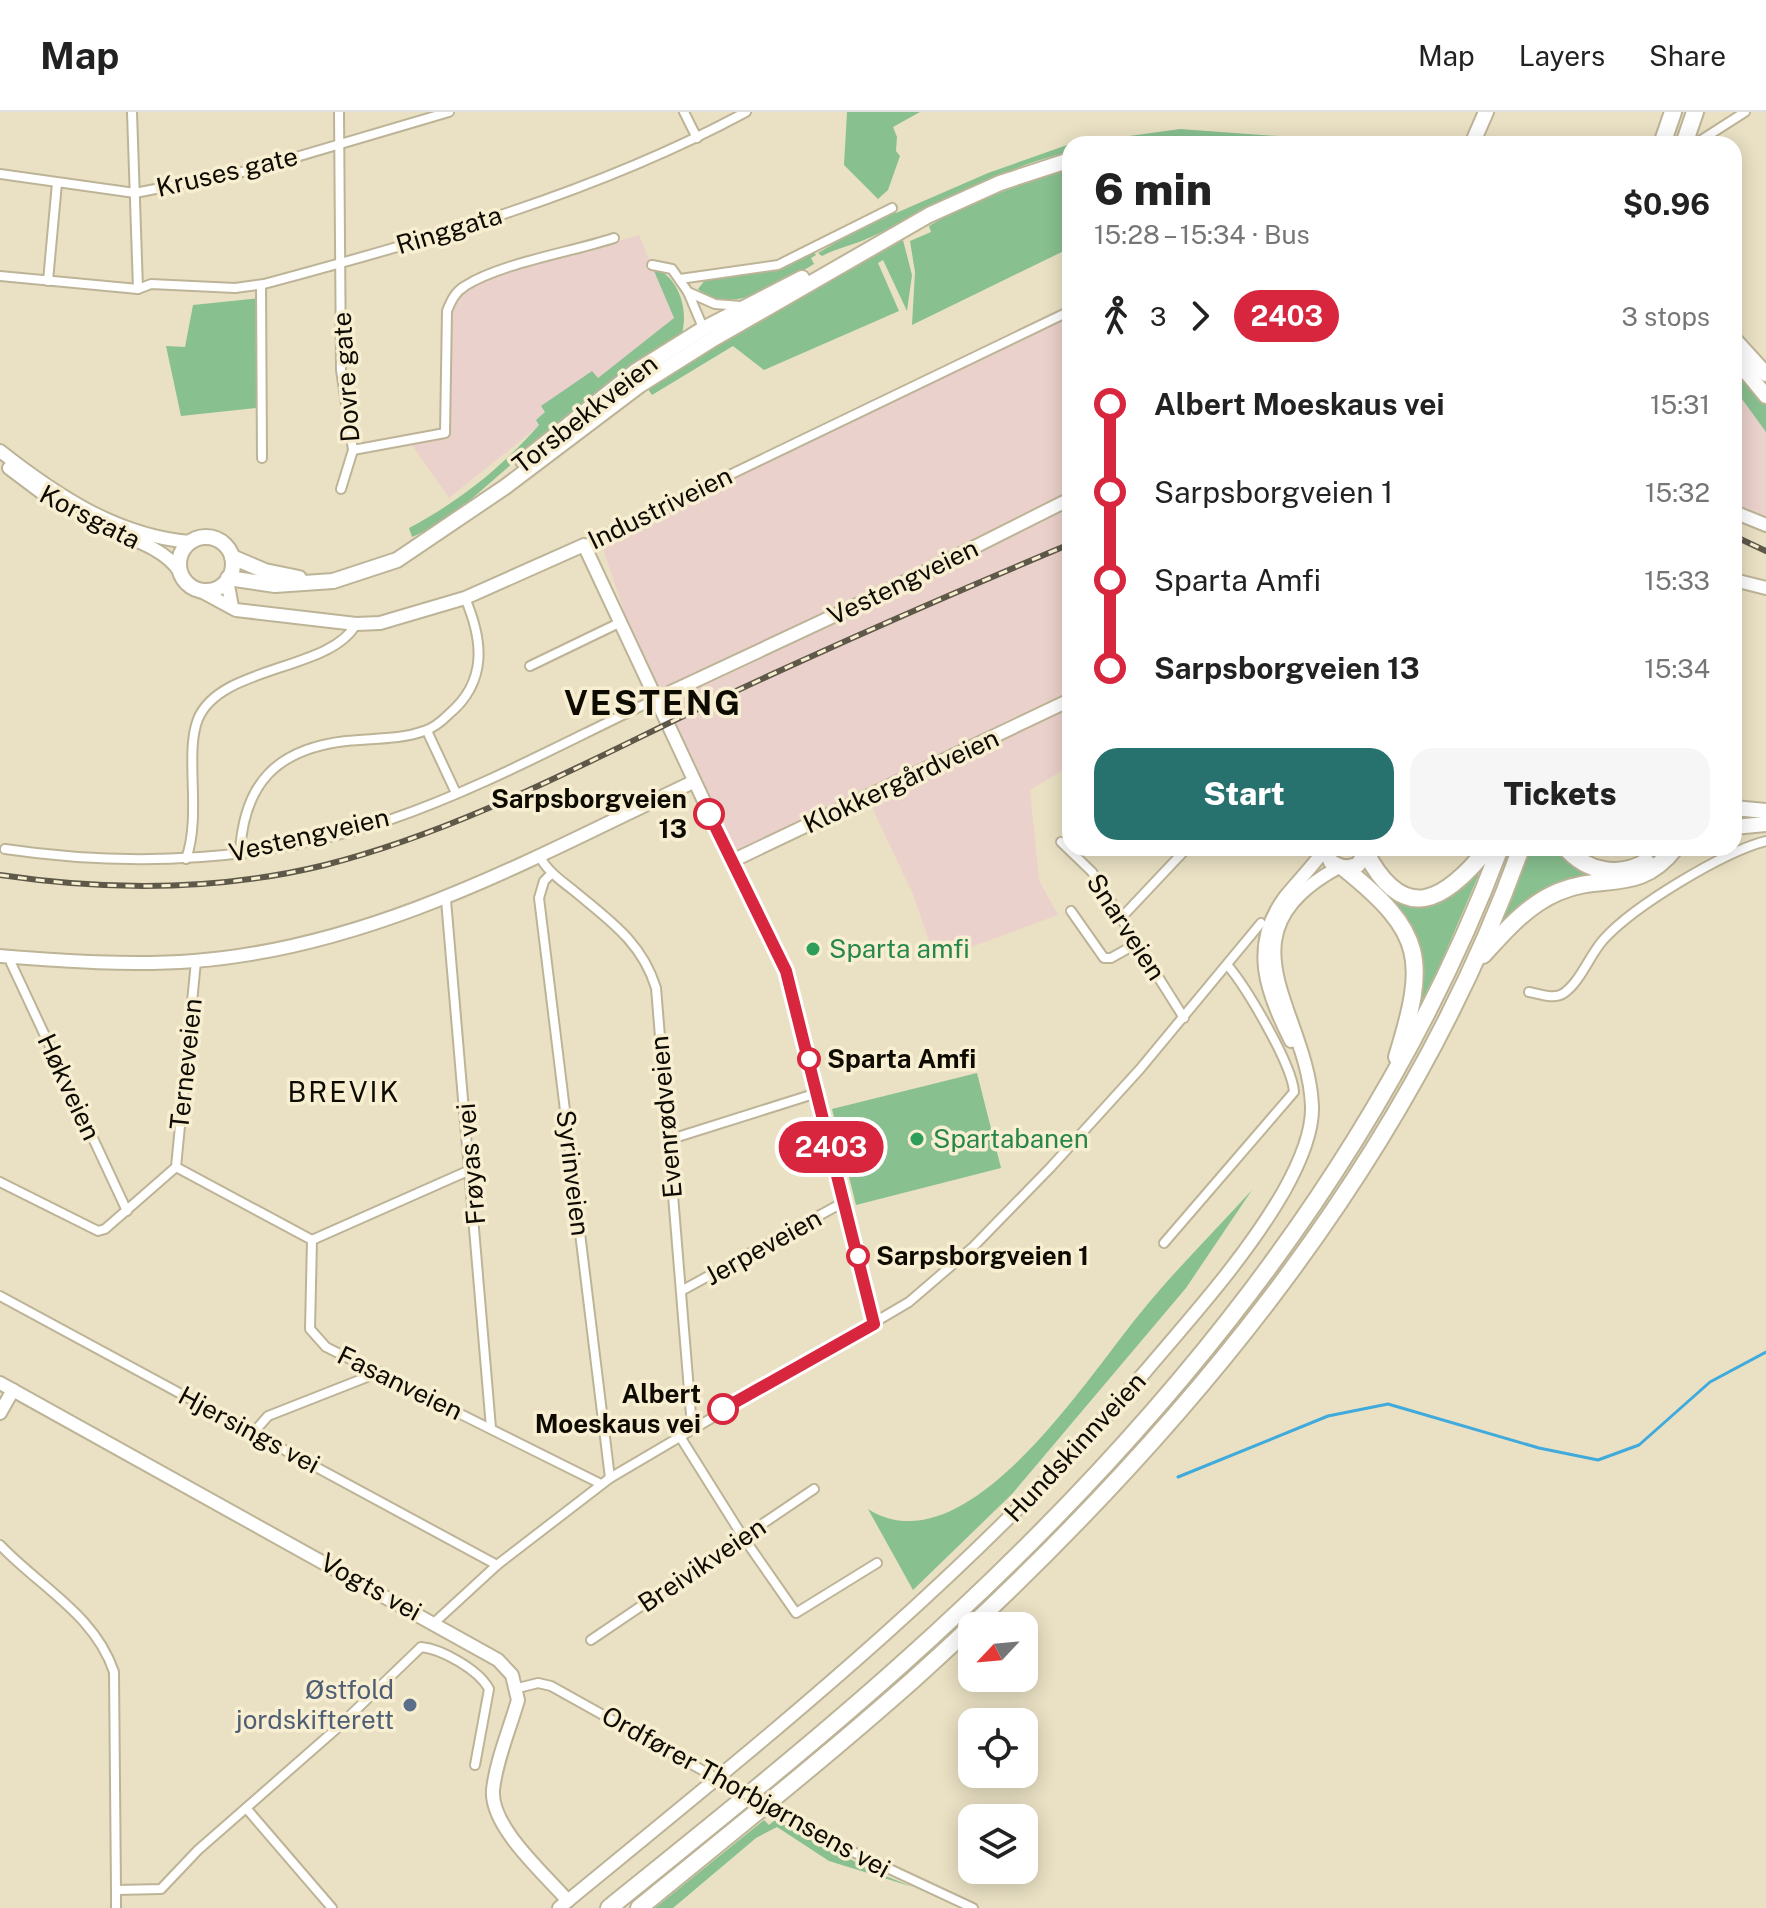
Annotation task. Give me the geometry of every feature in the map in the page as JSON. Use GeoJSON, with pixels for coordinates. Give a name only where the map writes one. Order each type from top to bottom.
{"type":"FeatureCollection","features":[{"type":"Feature","properties":{"kind":"highway"},"geometry":{"type":"LineString","coordinates":[[1665,136],[1673,112]]}},
{"type":"Feature","properties":{"kind":"highway"},"geometry":{"type":"LineString","coordinates":[[1687,136],[1695,112]]}},
{"type":"Feature","properties":{"kind":"highway"},"geometry":{"type":"LineString","coordinates":[[1369,856],[1385,884],[1400,895],[1419,899],[1436,896],[1454,886],[1481,856]]}},
{"type":"Feature","properties":{"kind":"highway"},"geometry":{"type":"LineString","coordinates":[[609,1908],[895,1670],[990,1581],[1089,1480],[1183,1377],[1249,1296],[1339,1168],[1388,1088],[1446,978],[1497,856]]}},
{"type":"Feature","properties":{"kind":"highway"},"geometry":{"type":"LineString","coordinates":[[639,1908],[915,1677],[1049,1550],[1161,1430],[1262,1308],[1355,1177],[1416,1077],[1471,968],[1518,856]]}},
{"type":"Feature","properties":{"kind":"highway"},"geometry":{"type":"LineString","coordinates":[[1576,856],[1590,867],[1609,871],[1638,867],[1652,856]]}},
{"type":"Feature","properties":{"kind":"highway"},"geometry":{"type":"LineString","coordinates":[[1471,968],[1519,918],[1543,899],[1580,885],[1634,880],[1655,869],[1667,856]]}},
{"type":"Feature","properties":{"kind":"highway"},"geometry":{"type":"LineString","coordinates":[[1341,868],[1395,916],[1409,937],[1416,961],[1414,997],[1388,1088]]}},
{"type":"Feature","properties":{"kind":"main road"},"geometry":{"type":"LineString","coordinates":[[1476,136],[1486,112]]}},
{"type":"Feature","properties":{"kind":"main road","name":"Torsbekkveien"},"geometry":{"type":"LineString","coordinates":[[707,335],[967,196],[1062,163]]}},
{"type":"Feature","properties":{"kind":"main road","name":"Torsbekkveien"},"geometry":{"type":"LineString","coordinates":[[228,579],[275,585],[315,582],[349,578],[397,560],[750,306],[846,255],[879,242]]}},
{"type":"Feature","properties":{"kind":"main road"},"geometry":{"type":"LineString","coordinates":[[1742,348],[1766,374]]}},
{"type":"Feature","properties":{"kind":"main road"},"geometry":{"type":"LineString","coordinates":[[1742,367],[1766,396]]}},
{"type":"Feature","properties":{"kind":"main road"},"geometry":{"type":"LineString","coordinates":[[215,539],[232,557],[228,579],[215,589],[199,590],[191,586],[180,572],[180,555],[190,542],[215,539]]}},
{"type":"Feature","properties":{"kind":"main road","name":"Torsbekkveien"},"geometry":{"type":"LineString","coordinates":[[232,557],[265,571],[315,582]]}},
{"type":"Feature","properties":{"kind":"main road"},"geometry":{"type":"LineString","coordinates":[[1742,809],[1766,811]]}},
{"type":"Feature","properties":{"kind":"main road"},"geometry":{"type":"LineString","coordinates":[[1742,826],[1766,824]]}},
{"type":"Feature","properties":{"kind":"main road"},"geometry":{"type":"LineString","coordinates":[[1327,856],[1341,868],[1358,865],[1363,856]]}},
{"type":"Feature","properties":{"kind":"street"},"geometry":{"type":"LineString","coordinates":[[132,112],[138,289]]}},
{"type":"Feature","properties":{"kind":"street","name":"Dovre gate"},"geometry":{"type":"LineString","coordinates":[[339,112],[343,263],[341,370],[353,450],[341,489]]}},
{"type":"Feature","properties":{"kind":"street","name":"Kruses gate"},"geometry":{"type":"LineString","coordinates":[[0,174],[135,193],[214,180],[449,112]]}},
{"type":"Feature","properties":{"kind":"street"},"geometry":{"type":"LineString","coordinates":[[684,112],[697,138]]}},
{"type":"Feature","properties":{"kind":"street","name":"Ringgata"},"geometry":{"type":"LineString","coordinates":[[0,276],[138,289],[151,284],[235,288],[261,285],[539,202],[697,138],[746,112]]}},
{"type":"Feature","properties":{"kind":"street"},"geometry":{"type":"LineString","coordinates":[[1708,136],[1745,112]]}},
{"type":"Feature","properties":{"kind":"street"},"geometry":{"type":"LineString","coordinates":[[48,281],[57,183]]}},
{"type":"Feature","properties":{"kind":"street"},"geometry":{"type":"LineString","coordinates":[[680,279],[778,265],[892,208]]}},
{"type":"Feature","properties":{"kind":"street"},"geometry":{"type":"LineString","coordinates":[[353,450],[445,433],[447,311],[452,298],[464,286],[503,270],[614,238]]}},
{"type":"Feature","properties":{"kind":"street"},"geometry":{"type":"LineString","coordinates":[[652,265],[666,265],[680,279],[707,335]]}},
{"type":"Feature","properties":{"kind":"street"},"geometry":{"type":"LineString","coordinates":[[261,285],[262,458]]}},
{"type":"Feature","properties":{"kind":"street"},"geometry":{"type":"LineString","coordinates":[[688,292],[715,304],[750,306]]}},
{"type":"Feature","properties":{"kind":"street","name":"Industriveien"},"geometry":{"type":"LineString","coordinates":[[199,590],[249,612],[356,624],[398,620],[465,598],[584,545],[1062,315]]}},
{"type":"Feature","properties":{"kind":"street","name":"Korsgata"},"geometry":{"type":"LineString","coordinates":[[0,451],[40,482],[96,515],[166,540],[190,542]]}},
{"type":"Feature","properties":{"kind":"street","name":"Korsgata"},"geometry":{"type":"LineString","coordinates":[[0,461],[56,503],[154,549],[175,563],[180,572]]}},
{"type":"Feature","properties":{"kind":"street","name":"Vestengveien"},"geometry":{"type":"LineString","coordinates":[[5,849],[77,858],[186,859],[339,834],[456,793],[889,590],[1062,503]]}},
{"type":"Feature","properties":{"kind":"street"},"geometry":{"type":"LineString","coordinates":[[1742,515],[1766,525]]}},
{"type":"Feature","properties":{"kind":"street"},"geometry":{"type":"LineString","coordinates":[[584,545],[654,700],[786,971],[874,1324]]}},
{"type":"Feature","properties":{"kind":"street"},"geometry":{"type":"LineString","coordinates":[[228,579],[232,607]]}},
{"type":"Feature","properties":{"kind":"street"},"geometry":{"type":"LineString","coordinates":[[1742,582],[1766,588]]}},
{"type":"Feature","properties":{"kind":"street"},"geometry":{"type":"LineString","coordinates":[[240,852],[242,824],[252,795],[260,782],[286,761],[322,745],[427,731],[457,708],[476,676],[481,642],[465,598]]}},
{"type":"Feature","properties":{"kind":"street"},"geometry":{"type":"LineString","coordinates":[[530,666],[619,623]]}},
{"type":"Feature","properties":{"kind":"street"},"geometry":{"type":"LineString","coordinates":[[186,859],[195,824],[195,734],[206,708],[249,678],[328,649],[350,636],[356,624]]}},
{"type":"Feature","properties":{"kind":"street","name":"Klokkergårdveien"},"geometry":{"type":"LineString","coordinates":[[732,861],[1062,704]]}},
{"type":"Feature","properties":{"kind":"street"},"geometry":{"type":"LineString","coordinates":[[427,731],[456,793]]}},
{"type":"Feature","properties":{"kind":"street"},"geometry":{"type":"LineString","coordinates":[[6,960],[98,963],[196,961],[282,948],[344,933],[446,900],[693,782]]}},
{"type":"Feature","properties":{"kind":"street"},"geometry":{"type":"LineString","coordinates":[[1742,850],[1766,841]]}},
{"type":"Feature","properties":{"kind":"street","name":"Evenrødveien"},"geometry":{"type":"LineString","coordinates":[[539,855],[552,873],[628,935],[649,966],[656,988],[692,1427]]}},
{"type":"Feature","properties":{"kind":"street","name":"Snarveien"},"geometry":{"type":"LineString","coordinates":[[1075,856],[1092,872],[1184,1018]]}},
{"type":"Feature","properties":{"kind":"street"},"geometry":{"type":"LineString","coordinates":[[1121,918],[1179,856]]}},
{"type":"Feature","properties":{"kind":"street"},"geometry":{"type":"LineString","coordinates":[[1302,1060],[1268,994],[1263,971],[1263,948],[1278,907],[1319,856]]}},
{"type":"Feature","properties":{"kind":"street"},"geometry":{"type":"LineString","coordinates":[[1529,992],[1555,997],[1564,993],[1596,948],[1624,922],[1726,856]]}},
{"type":"Feature","properties":{"kind":"street","name":"Hundskinnveien"},"geometry":{"type":"LineString","coordinates":[[563,1904],[940,1588],[1052,1476],[1212,1294],[1283,1192],[1307,1139],[1312,1108],[1302,1060],[1278,989],[1275,948],[1284,918],[1296,897],[1308,885],[1341,868]]}},
{"type":"Feature","properties":{"kind":"street","name":"Syrinveien"},"geometry":{"type":"LineString","coordinates":[[552,873],[544,881],[539,898],[610,1478]]}},
{"type":"Feature","properties":{"kind":"street","name":"Frøyas vei"},"geometry":{"type":"LineString","coordinates":[[446,900],[491,1428]]}},
{"type":"Feature","properties":{"kind":"street"},"geometry":{"type":"LineString","coordinates":[[1071,911],[1104,958],[1111,958],[1136,944]]}},
{"type":"Feature","properties":{"kind":"street"},"geometry":{"type":"LineString","coordinates":[[435,1622],[497,1565],[601,1484],[692,1427],[909,1302],[973,1247],[1050,1168],[1229,967],[1261,923]]}},
{"type":"Feature","properties":{"kind":"street","name":"Høkveien"},"geometry":{"type":"LineString","coordinates":[[6,960],[127,1211]]}},
{"type":"Feature","properties":{"kind":"street","name":"Terneveien"},"geometry":{"type":"LineString","coordinates":[[176,1167],[196,961]]}},
{"type":"Feature","properties":{"kind":"street"},"geometry":{"type":"LineString","coordinates":[[1164,1243],[1294,1092],[1292,1080],[1268,1033],[1229,967]]}},
{"type":"Feature","properties":{"kind":"street"},"geometry":{"type":"LineString","coordinates":[[668,1140],[817,1093]]}},
{"type":"Feature","properties":{"kind":"street"},"geometry":{"type":"LineString","coordinates":[[0,1182],[98,1231],[127,1211],[176,1167],[312,1240],[470,1170]]}},
{"type":"Feature","properties":{"kind":"street","name":"Jerpeveien"},"geometry":{"type":"LineString","coordinates":[[681,1291],[844,1202]]}},
{"type":"Feature","properties":{"kind":"street","name":"Fasanveien"},"geometry":{"type":"LineString","coordinates":[[312,1240],[309,1319],[312,1335],[326,1347],[601,1484]]}},
{"type":"Feature","properties":{"kind":"street","name":"Hjersings vei"},"geometry":{"type":"LineString","coordinates":[[0,1296],[497,1565]]}},
{"type":"Feature","properties":{"kind":"street"},"geometry":{"type":"LineString","coordinates":[[253,1433],[268,1416],[380,1372]]}},
{"type":"Feature","properties":{"kind":"street","name":"Vogts vei"},"geometry":{"type":"LineString","coordinates":[[0,1383],[435,1622],[498,1660],[518,1688]]}},
{"type":"Feature","properties":{"kind":"street"},"geometry":{"type":"LineString","coordinates":[[0,1413],[13,1390]]}},
{"type":"Feature","properties":{"kind":"street"},"geometry":{"type":"LineString","coordinates":[[679,1435],[743,1537],[796,1613],[877,1563]]}},
{"type":"Feature","properties":{"kind":"street","name":"Breivikveien"},"geometry":{"type":"LineString","coordinates":[[591,1640],[814,1489]]}},
{"type":"Feature","properties":{"kind":"street"},"geometry":{"type":"LineString","coordinates":[[0,1545],[93,1630],[111,1661],[117,1693],[116,1908]]}},
{"type":"Feature","properties":{"kind":"street"},"geometry":{"type":"LineString","coordinates":[[116,1890],[161,1889],[198,1850],[351,1716],[421,1647],[431,1648],[471,1671],[489,1689],[475,1765]]}},
{"type":"Feature","properties":{"kind":"street","name":"Ordfører Thorbjørnsens vei"},"geometry":{"type":"LineString","coordinates":[[518,1688],[538,1683],[551,1686],[838,1845],[973,1908]]}},
{"type":"Feature","properties":{"kind":"street"},"geometry":{"type":"LineString","coordinates":[[518,1688],[518,1700],[493,1789],[494,1804],[514,1840],[563,1904]]}},
{"type":"Feature","properties":{"kind":"street"},"geometry":{"type":"LineString","coordinates":[[246,1808],[332,1908]]}},
{"type":"Feature","properties":{"kind":"shaded area"},"geometry":{"type":"Polygon","coordinates":[[[639,235],[674,318],[449,498],[409,441],[445,433],[447,311],[464,286],[639,235]]]}},
{"type":"Feature","properties":{"kind":"shaded area"},"geometry":{"type":"Polygon","coordinates":[[[1062,315],[1062,771],[1030,790],[1039,880],[1058,915],[936,960],[912,892],[867,797],[732,861],[654,700],[601,543],[757,461],[1062,315]]]}},
{"type":"Feature","properties":{"kind":"shaded area"},"geometry":{"type":"Polygon","coordinates":[[[1742,376],[1766,404],[1766,527],[1742,516],[1742,376]]]}},
{"type":"Feature","properties":{"kind":"green space"},"geometry":{"type":"Polygon","coordinates":[[[847,112],[920,112],[893,127],[897,137],[896,151],[900,156],[888,190],[878,199],[844,165],[847,112]]]}},
{"type":"Feature","properties":{"kind":"green space"},"geometry":{"type":"Polygon","coordinates":[[[1180,129],[1277,136],[1129,136],[1180,129]]]}},
{"type":"Feature","properties":{"kind":"green space"},"geometry":{"type":"Polygon","coordinates":[[[1062,147],[1062,154],[993,178],[864,240],[822,256],[818,253],[887,212],[896,213],[988,173],[1062,147]]]}},
{"type":"Feature","properties":{"kind":"green space"},"geometry":{"type":"Polygon","coordinates":[[[1062,170],[1062,252],[912,325],[915,272],[910,241],[931,232],[929,226],[963,206],[1062,170]]]}},
{"type":"Feature","properties":{"kind":"green space"},"geometry":{"type":"Polygon","coordinates":[[[903,240],[912,275],[907,311],[883,260],[878,263],[899,311],[764,370],[733,346],[652,395],[646,386],[903,240]]]}},
{"type":"Feature","properties":{"kind":"green space"},"geometry":{"type":"Polygon","coordinates":[[[814,252],[816,255],[811,258],[814,264],[757,294],[725,300],[711,297],[698,289],[705,280],[773,270],[814,252]]]}},
{"type":"Feature","properties":{"kind":"green space"},"geometry":{"type":"Polygon","coordinates":[[[659,270],[673,282],[681,299],[684,318],[681,336],[569,414],[445,522],[412,537],[409,528],[463,495],[525,441],[539,425],[536,420],[545,412],[541,406],[592,371],[598,378],[674,318],[654,271],[659,270]]]}},
{"type":"Feature","properties":{"kind":"green space"},"geometry":{"type":"Polygon","coordinates":[[[261,298],[256,408],[181,416],[166,346],[185,347],[193,305],[261,298]]]}},
{"type":"Feature","properties":{"kind":"green space"},"geometry":{"type":"Polygon","coordinates":[[[1742,376],[1766,404],[1766,432],[1742,399],[1742,376]]]}},
{"type":"Feature","properties":{"kind":"green space"},"geometry":{"type":"Polygon","coordinates":[[[1528,856],[1571,856],[1596,873],[1500,928],[1528,856]]]}},
{"type":"Feature","properties":{"kind":"green space"},"geometry":{"type":"Polygon","coordinates":[[[1485,860],[1440,965],[1412,1020],[1421,985],[1420,956],[1410,929],[1388,900],[1392,897],[1410,902],[1436,902],[1453,892],[1485,860]]]}},
{"type":"Feature","properties":{"kind":"green space","name":"Spartabanen"},"geometry":{"type":"Polygon","coordinates":[[[977,1073],[1001,1168],[856,1205],[832,1109],[977,1073]]]}},
{"type":"Feature","properties":{"kind":"green space"},"geometry":{"type":"Polygon","coordinates":[[[1252,1190],[1186,1288],[1012,1494],[913,1590],[868,1509],[905,1521],[944,1514],[983,1492],[1056,1421],[1151,1300],[1252,1190]]]}},
{"type":"Feature","properties":{"kind":"green space"},"geometry":{"type":"Polygon","coordinates":[[[764,1820],[769,1825],[775,1820],[873,1871],[913,1887],[829,1861],[777,1827],[756,1838],[673,1908],[655,1908],[764,1820]]]}},
{"type":"Feature","properties":{"kind":"waterway"},"geometry":{"type":"LineString","coordinates":[[1178,1477],[1328,1416],[1388,1404],[1539,1448],[1598,1460],[1639,1445],[1710,1382],[1766,1352]]}},
{"type":"Feature","properties":{"kind":"railway"},"geometry":{"type":"LineString","coordinates":[[1742,540],[1766,551]]}},
{"type":"Feature","properties":{"kind":"railway"},"geometry":{"type":"LineString","coordinates":[[0,875],[122,886],[204,884],[285,874],[377,850],[427,833],[527,791],[808,658],[1062,547]]}},
{"type":"Feature","properties":{"kind":"bus line","name":"2403"},"geometry":{"type":"LineString","coordinates":[[709,814],[786,971],[874,1324],[723,1409]]}},
{"type":"Feature","properties":{"kind":"place","name":"Sarpsborgveien 13"},"geometry":{"type":"Point","coordinates":[709,814]}},
{"type":"Feature","properties":{"kind":"place","name":"Sparta amfi"},"geometry":{"type":"Point","coordinates":[813,949]}},
{"type":"Feature","properties":{"kind":"place","name":"Sparta Amfi"},"geometry":{"type":"Point","coordinates":[809,1059]}},
{"type":"Feature","properties":{"kind":"place","name":"Spartabanen"},"geometry":{"type":"Point","coordinates":[917,1139]}},
{"type":"Feature","properties":{"kind":"place","name":"Sarpsborgveien 1"},"geometry":{"type":"Point","coordinates":[858,1256]}},
{"type":"Feature","properties":{"kind":"place","name":"Albert Moeskaus vei"},"geometry":{"type":"Point","coordinates":[723,1409]}},
{"type":"Feature","properties":{"kind":"place","name":"Østfold jordskifterett"},"geometry":{"type":"Point","coordinates":[410,1705]}},
{"type":"Feature","properties":{"kind":"district","name":"VESTENG"},"geometry":{"type":"Point","coordinates":[653,703]}},
{"type":"Feature","properties":{"kind":"district","name":"BREVIK"},"geometry":{"type":"Point","coordinates":[344,1092]}}]}
